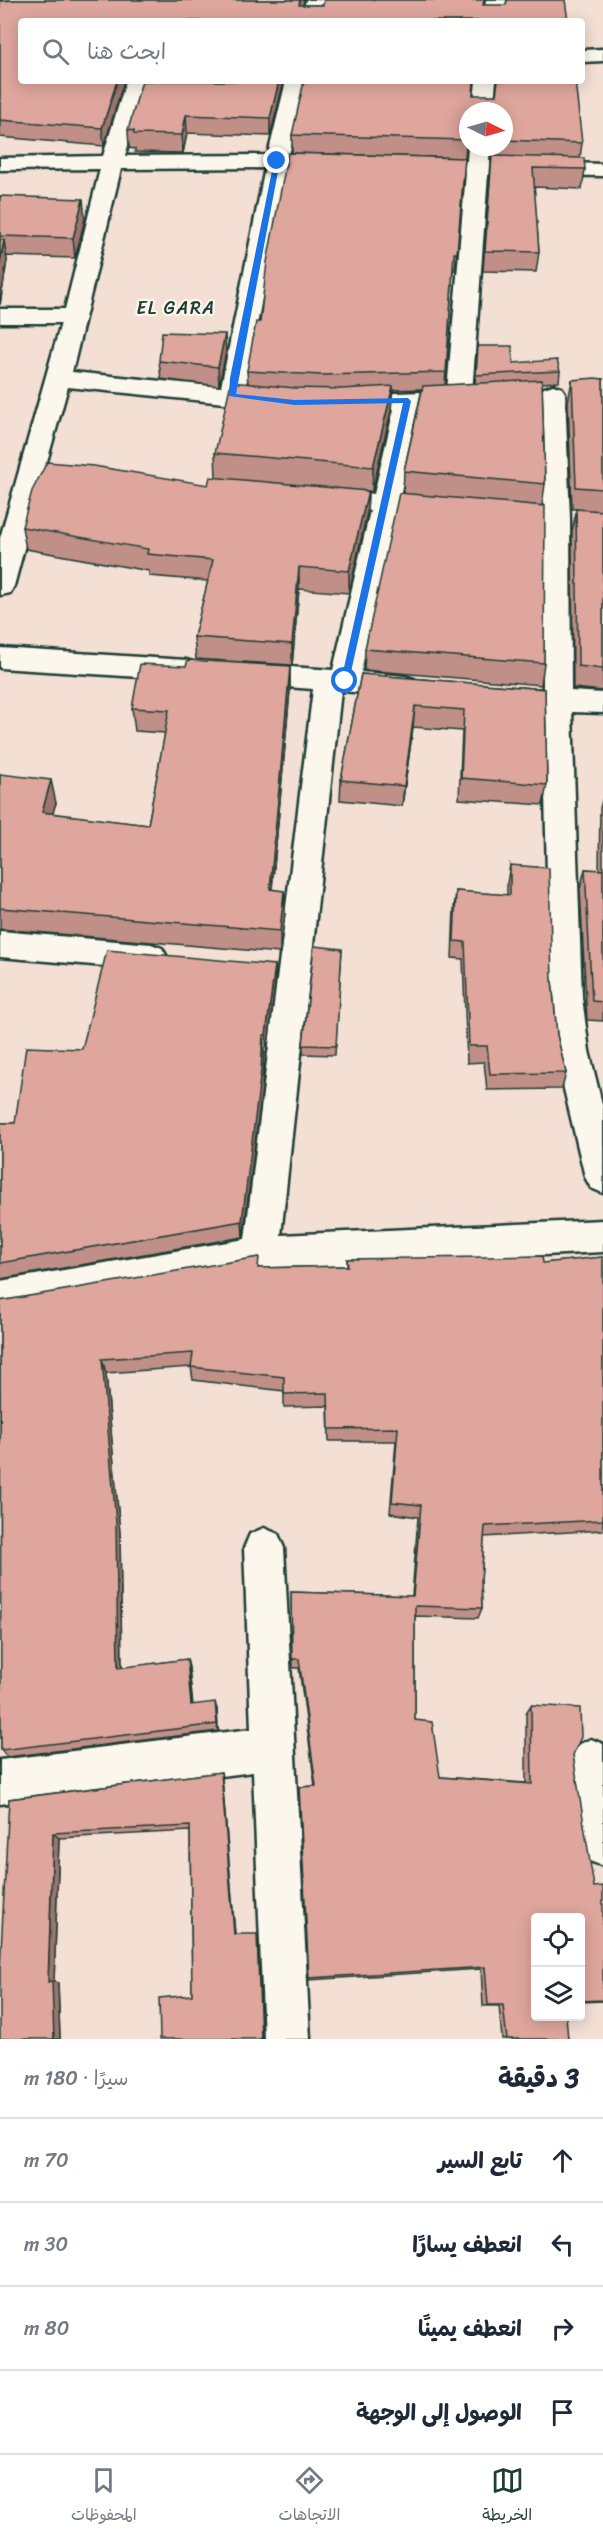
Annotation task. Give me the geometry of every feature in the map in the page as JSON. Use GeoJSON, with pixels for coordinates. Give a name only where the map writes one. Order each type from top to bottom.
{"type":"FeatureCollection","features":[{"type":"Feature","properties":{"kind":"street"},"geometry":{"type":"LineString","coordinates":[[312,18],[316,0]]}},
{"type":"Feature","properties":{"kind":"street"},"geometry":{"type":"LineString","coordinates":[[493,18],[496,0]]}},
{"type":"Feature","properties":{"kind":"street"},"geometry":{"type":"LineString","coordinates":[[585,56],[603,55]]}},
{"type":"Feature","properties":{"kind":"street"},"geometry":{"type":"LineString","coordinates":[[0,586],[75,316],[112,163],[135,84]]}},
{"type":"Feature","properties":{"kind":"street"},"geometry":{"type":"LineString","coordinates":[[232,396],[277,161],[295,84]]}},
{"type":"Feature","properties":{"kind":"street"},"geometry":{"type":"LineString","coordinates":[[484,102],[486,84]]}},
{"type":"Feature","properties":{"kind":"street"},"geometry":{"type":"LineString","coordinates":[[395,165],[478,157],[603,170]]}},
{"type":"Feature","properties":{"kind":"street"},"geometry":{"type":"LineString","coordinates":[[329,403],[470,397],[478,157]]}},
{"type":"Feature","properties":{"kind":"street"},"geometry":{"type":"LineString","coordinates":[[0,164],[277,161],[348,164]]}},
{"type":"Feature","properties":{"kind":"street"},"geometry":{"type":"LineString","coordinates":[[0,316],[75,316]]}},
{"type":"Feature","properties":{"kind":"street"},"geometry":{"type":"LineString","coordinates":[[57,378],[295,403]]}},
{"type":"Feature","properties":{"kind":"street"},"geometry":{"type":"LineString","coordinates":[[552,393],[557,519],[557,701],[566,997],[572,1051],[603,1177]]}},
{"type":"Feature","properties":{"kind":"street"},"geometry":{"type":"LineString","coordinates":[[261,1253],[284,968],[337,680],[385,503],[408,401]]}},
{"type":"Feature","properties":{"kind":"street"},"geometry":{"type":"LineString","coordinates":[[32,472],[112,479]]}},
{"type":"Feature","properties":{"kind":"street"},"geometry":{"type":"LineString","coordinates":[[305,496],[465,510]]}},
{"type":"Feature","properties":{"kind":"street"},"geometry":{"type":"LineString","coordinates":[[0,658],[428,688]]}},
{"type":"Feature","properties":{"kind":"street"},"geometry":{"type":"LineString","coordinates":[[510,696],[603,703]]}},
{"type":"Feature","properties":{"kind":"street"},"geometry":{"type":"LineString","coordinates":[[0,944],[178,959]]}},
{"type":"Feature","properties":{"kind":"street"},"geometry":{"type":"LineString","coordinates":[[0,1298],[261,1253],[603,1236]]}},
{"type":"Feature","properties":{"kind":"street"},"geometry":{"type":"LineString","coordinates":[[264,1548],[287,2039]]}},
{"type":"Feature","properties":{"kind":"street"},"geometry":{"type":"LineString","coordinates":[[0,1782],[273,1748]]}},
{"type":"Feature","properties":{"kind":"street"},"geometry":{"type":"LineString","coordinates":[[591,1761],[603,1844]]}},
{"type":"Feature","properties":{"kind":"building"},"geometry":{"type":"Polygon","coordinates":[[[300,0],[299,5],[323,5],[324,0],[484,0],[483,5],[506,5],[507,0],[565,0],[568,18],[18,18],[18,84],[116,84],[102,128],[0,120],[0,1],[300,0]]]}},
{"type":"Feature","properties":{"kind":"building"},"geometry":{"type":"Polygon","coordinates":[[[141,84],[278,84],[270,118],[186,115],[182,135],[134,134],[134,131],[128,130],[141,84]]]}},
{"type":"Feature","properties":{"kind":"building"},"geometry":{"type":"Polygon","coordinates":[[[303,84],[474,84],[473,95],[496,95],[498,84],[575,84],[582,143],[513,140],[513,102],[459,102],[459,140],[292,135],[303,84]]]}},
{"type":"Feature","properties":{"kind":"building"},"geometry":{"type":"Polygon","coordinates":[[[288,153],[465,158],[457,253],[454,253],[446,372],[321,375],[247,371],[256,322],[260,322],[267,262],[288,153]]]}},
{"type":"Feature","properties":{"kind":"building"},"geometry":{"type":"Polygon","coordinates":[[[492,156],[584,158],[585,169],[533,168],[539,252],[485,251],[492,156]]]}},
{"type":"Feature","properties":{"kind":"building"},"geometry":{"type":"Polygon","coordinates":[[[0,196],[83,199],[73,238],[0,236],[0,196]]]}},
{"type":"Feature","properties":{"kind":"building"},"geometry":{"type":"Polygon","coordinates":[[[0,240],[4,240],[0,263],[0,240]]]}},
{"type":"Feature","properties":{"kind":"building"},"geometry":{"type":"Polygon","coordinates":[[[162,332],[225,334],[218,367],[159,361],[162,332]]]}},
{"type":"Feature","properties":{"kind":"building"},"geometry":{"type":"Polygon","coordinates":[[[478,346],[512,346],[513,363],[557,360],[560,371],[476,375],[478,346]]]}},
{"type":"Feature","properties":{"kind":"building"},"geometry":{"type":"Polygon","coordinates":[[[603,379],[603,489],[576,487],[572,380],[603,379]]]}},
{"type":"Feature","properties":{"kind":"building"},"geometry":{"type":"Polygon","coordinates":[[[542,380],[545,484],[404,471],[423,386],[542,380]]]}},
{"type":"Feature","properties":{"kind":"building"},"geometry":{"type":"Polygon","coordinates":[[[231,382],[295,388],[341,389],[393,386],[373,467],[215,453],[231,382]]]}},
{"type":"Feature","properties":{"kind":"building"},"geometry":{"type":"Polygon","coordinates":[[[47,462],[94,466],[208,485],[210,477],[368,491],[349,571],[299,567],[292,644],[194,637],[213,560],[147,554],[148,549],[22,527],[32,491],[47,462]]]}},
{"type":"Feature","properties":{"kind":"building"},"geometry":{"type":"Polygon","coordinates":[[[399,493],[545,506],[544,663],[365,649],[399,493]]]}},
{"type":"Feature","properties":{"kind":"building"},"geometry":{"type":"Polygon","coordinates":[[[576,509],[603,511],[603,669],[578,666],[576,509]]]}},
{"type":"Feature","properties":{"kind":"building"},"geometry":{"type":"Polygon","coordinates":[[[188,660],[290,666],[270,889],[284,891],[280,931],[0,908],[0,774],[51,780],[42,812],[148,825],[169,710],[132,708],[140,664],[186,666],[188,660]]]}},
{"type":"Feature","properties":{"kind":"building"},"geometry":{"type":"Polygon","coordinates":[[[361,674],[545,689],[547,785],[461,778],[464,710],[415,706],[404,786],[341,780],[361,674]]]}},
{"type":"Feature","properties":{"kind":"building"},"geometry":{"type":"Polygon","coordinates":[[[510,865],[549,868],[552,980],[557,1035],[566,1073],[490,1074],[487,1046],[469,1046],[465,942],[454,941],[456,891],[510,895],[510,865]]]}},
{"type":"Feature","properties":{"kind":"building"},"geometry":{"type":"Polygon","coordinates":[[[585,869],[603,870],[603,1002],[592,1001],[585,869]]]}},
{"type":"Feature","properties":{"kind":"building"},"geometry":{"type":"Polygon","coordinates":[[[314,946],[342,949],[336,1046],[303,1045],[314,946]]]}},
{"type":"Feature","properties":{"kind":"building"},"geometry":{"type":"Polygon","coordinates":[[[107,950],[275,965],[266,1035],[263,1035],[261,1070],[242,1221],[0,1263],[0,1123],[15,1123],[26,1047],[82,1049],[107,950]]]}},
{"type":"Feature","properties":{"kind":"building"},"geometry":{"type":"Polygon","coordinates":[[[542,1256],[543,1263],[603,1257],[603,1520],[485,1526],[481,1580],[482,1608],[415,1606],[415,1720],[432,1722],[440,1777],[532,1784],[531,1705],[580,1708],[581,1737],[573,1755],[594,1887],[603,1886],[603,2000],[585,2001],[585,1913],[531,1913],[531,2021],[566,2021],[568,2039],[507,2039],[503,2005],[488,2005],[485,1967],[309,1978],[299,1787],[316,1786],[299,1659],[292,1659],[291,1592],[413,1596],[421,1505],[392,1502],[398,1428],[329,1429],[328,1393],[284,1394],[284,1377],[191,1367],[193,1353],[102,1359],[116,1523],[118,1668],[187,1659],[191,1705],[215,1702],[217,1724],[1,1750],[0,1301],[259,1257],[258,1268],[348,1266],[347,1259],[542,1256]]]}},
{"type":"Feature","properties":{"kind":"building"},"geometry":{"type":"Polygon","coordinates":[[[221,1772],[234,1934],[257,1934],[261,2039],[160,2039],[159,1998],[192,1995],[190,1826],[53,1833],[48,1982],[52,1981],[54,2039],[0,2039],[0,1969],[9,1799],[221,1772]]]}},
{"type":"Feature","properties":{"kind":"district","name":"EL GARA"},"geometry":{"type":"Point","coordinates":[176,308]}},
{"type":"Feature","properties":{"kind":"route"},"geometry":{"type":"LineString","coordinates":[[277,161],[232,396],[295,403],[408,401],[345,681]]}}]}
